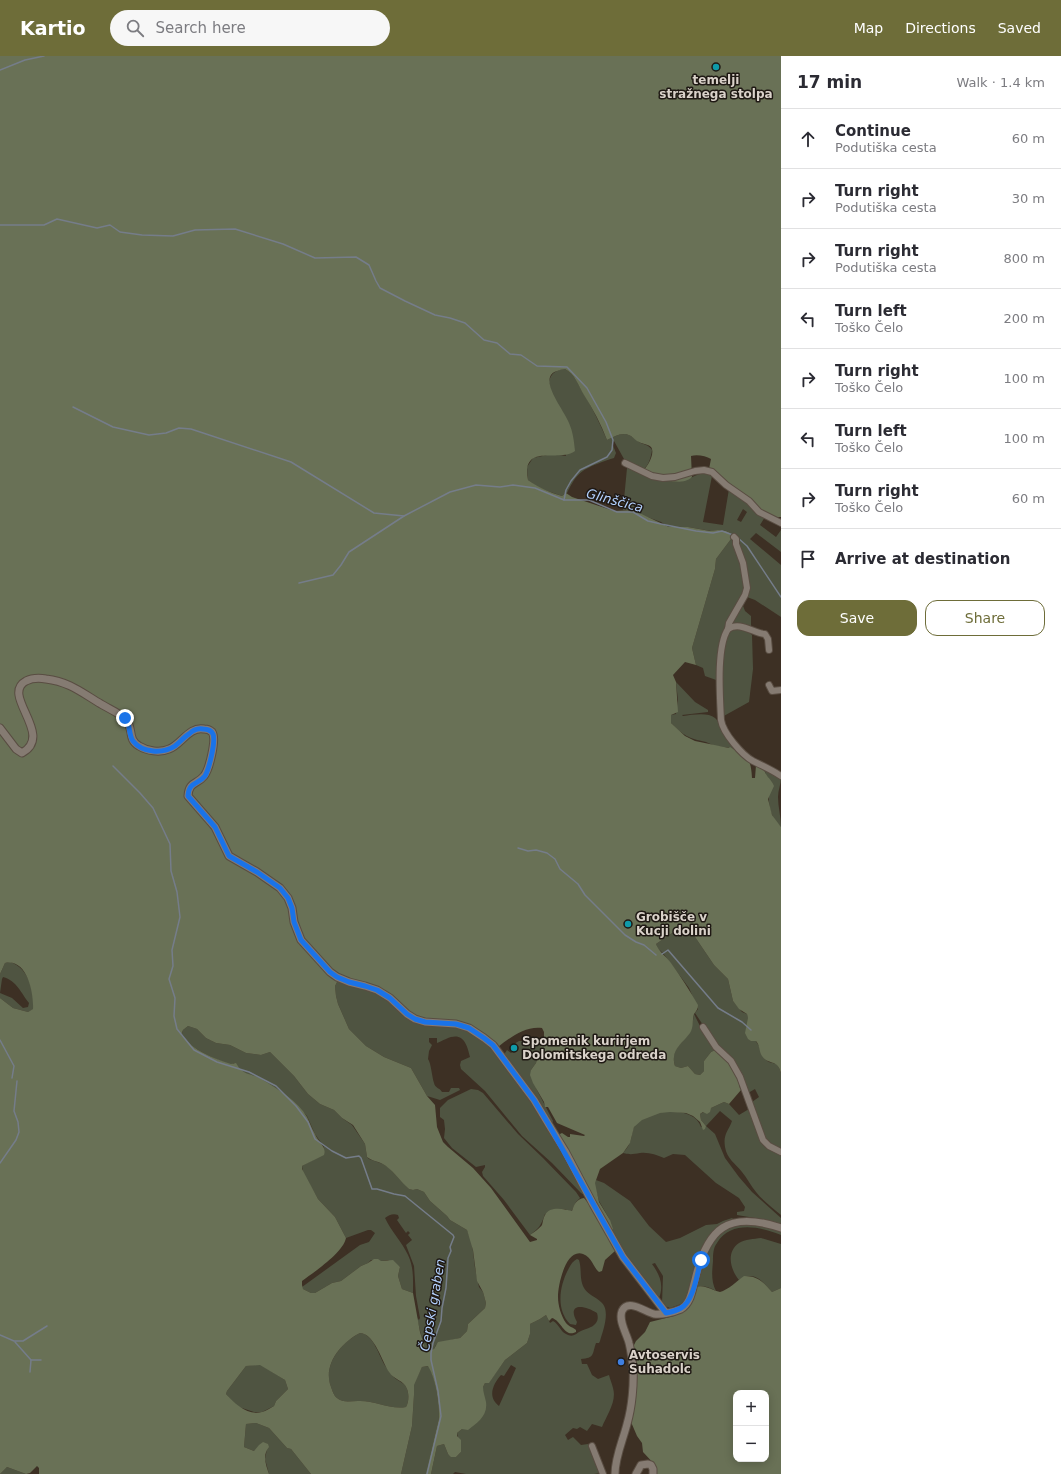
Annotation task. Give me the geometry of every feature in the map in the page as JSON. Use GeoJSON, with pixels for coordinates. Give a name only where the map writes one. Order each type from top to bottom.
{"type":"FeatureCollection","features":[{"type":"Feature","properties":{"kind":"street"},"geometry":{"type":"LineString","coordinates":[[626,463],[652,476],[663,478],[675,477],[700,470],[712,472],[726,485],[749,501],[760,512],[781,523]]}},
{"type":"Feature","properties":{"kind":"street"},"geometry":{"type":"LineString","coordinates":[[734,537],[744,563],[747,588],[723,639],[720,714],[722,726],[744,754],[753,761],[769,768],[781,776]]}},
{"type":"Feature","properties":{"kind":"street"},"geometry":{"type":"LineString","coordinates":[[728,629],[735,626],[743,627],[765,634],[768,640],[769,650]]}},
{"type":"Feature","properties":{"kind":"street"},"geometry":{"type":"LineString","coordinates":[[0,728],[16,749],[22,753],[30,746],[33,739],[31,724],[21,704],[18,691],[24,682],[30,679],[40,678],[69,684],[120,715],[128,723],[134,742],[149,751],[168,750],[176,746],[193,730],[200,728],[208,730],[212,733],[214,739],[208,769],[204,776],[191,785],[188,796],[215,827],[229,856],[280,888],[288,898],[292,908],[294,922],[301,940],[333,975],[349,982],[377,990],[390,998],[407,1014],[415,1019],[425,1022],[456,1024],[469,1028],[493,1045],[534,1100],[623,1257],[666,1313]]}},
{"type":"Feature","properties":{"kind":"street"},"geometry":{"type":"LineString","coordinates":[[768,685],[772,691],[781,690]]}},
{"type":"Feature","properties":{"kind":"street"},"geometry":{"type":"LineString","coordinates":[[703,1028],[716,1047],[731,1061],[740,1077],[763,1140],[768,1146],[781,1152]]}},
{"type":"Feature","properties":{"kind":"street"},"geometry":{"type":"LineString","coordinates":[[615,1474],[619,1453],[628,1423],[633,1386],[632,1354],[623,1325],[621,1314],[623,1309],[626,1306],[632,1306],[656,1314],[666,1313],[682,1308],[688,1303],[691,1296],[704,1250],[721,1229],[736,1222],[746,1220],[765,1223],[781,1228]]}},
{"type":"Feature","properties":{"kind":"street"},"geometry":{"type":"LineString","coordinates":[[592,1446],[603,1474]]}},
{"type":"Feature","properties":{"kind":"street"},"geometry":{"type":"LineString","coordinates":[[636,1474],[641,1465],[644,1464],[651,1465],[654,1469],[653,1474]]}},
{"type":"Feature","properties":{"kind":"green space"},"geometry":{"type":"Polygon","coordinates":[[[0,56],[781,56],[781,517],[768,516],[709,469],[711,459],[707,457],[699,455],[691,456],[692,477],[681,482],[667,481],[641,473],[648,465],[652,453],[651,447],[638,442],[631,436],[625,434],[607,440],[597,417],[576,380],[565,369],[552,373],[550,382],[553,394],[570,426],[575,451],[568,454],[536,457],[530,461],[527,468],[528,480],[540,488],[562,496],[566,493],[572,497],[614,511],[633,510],[669,527],[688,527],[710,531],[718,530],[726,531],[734,535],[716,559],[715,569],[692,648],[696,665],[685,662],[673,675],[676,682],[678,712],[671,715],[671,723],[685,736],[695,741],[730,747],[747,759],[751,766],[752,778],[755,778],[756,765],[764,767],[766,775],[774,786],[768,799],[772,815],[781,827],[781,1073],[777,1065],[767,1061],[762,1056],[756,1041],[751,1041],[748,1039],[745,1033],[748,1018],[747,1014],[739,1009],[733,1001],[728,979],[714,965],[693,934],[683,929],[678,929],[656,944],[675,968],[698,1005],[694,1014],[690,1033],[675,1051],[675,1066],[681,1068],[688,1066],[695,1074],[700,1075],[704,1071],[704,1061],[711,1052],[717,1049],[726,1057],[742,1084],[739,1086],[741,1090],[729,1104],[724,1102],[711,1108],[710,1112],[707,1114],[703,1112],[700,1114],[701,1120],[706,1126],[703,1130],[700,1122],[693,1116],[686,1113],[670,1112],[660,1113],[642,1120],[634,1127],[630,1143],[623,1153],[600,1169],[595,1183],[599,1202],[610,1220],[613,1229],[610,1231],[558,1135],[562,1133],[570,1137],[570,1134],[585,1135],[557,1123],[548,1107],[545,1107],[544,1102],[530,1075],[531,1070],[536,1063],[541,1045],[544,1043],[544,1032],[542,1028],[524,1030],[498,1047],[480,1032],[414,1017],[397,1002],[337,975],[302,937],[296,922],[291,897],[230,853],[191,794],[192,789],[209,772],[211,727],[202,726],[194,728],[168,746],[161,749],[151,749],[134,739],[132,723],[82,688],[69,682],[23,679],[16,687],[16,696],[29,731],[25,749],[20,749],[0,724],[0,56]]]}},
{"type":"Feature","properties":{"kind":"green space"},"geometry":{"type":"Polygon","coordinates":[[[565,369],[576,380],[607,440],[625,434],[631,436],[652,450],[646,468],[641,472],[671,481],[682,481],[700,474],[708,474],[712,476],[703,522],[723,525],[729,489],[740,495],[765,517],[760,525],[776,537],[781,530],[781,552],[756,533],[750,539],[781,565],[781,617],[755,600],[747,597],[742,603],[745,611],[751,616],[751,626],[749,627],[729,622],[719,681],[705,676],[703,668],[696,665],[692,648],[715,569],[716,559],[734,535],[726,531],[718,530],[711,531],[688,527],[669,527],[661,522],[628,510],[623,510],[627,468],[638,468],[624,459],[614,441],[612,443],[616,453],[614,458],[584,470],[574,481],[567,493],[562,496],[539,488],[528,480],[527,467],[533,458],[552,454],[566,456],[549,382],[553,374],[557,371],[565,369]],[[743,509],[737,520],[741,522],[747,512],[743,509]]]}},
{"type":"Feature","properties":{"kind":"green space"},"geometry":{"type":"Polygon","coordinates":[[[736,628],[747,631],[752,635],[753,669],[749,702],[722,717],[721,671],[727,633],[736,628]]]}},
{"type":"Feature","properties":{"kind":"green space"},"geometry":{"type":"Polygon","coordinates":[[[31,681],[42,681],[68,687],[118,717],[127,725],[129,740],[136,747],[168,753],[190,735],[205,730],[211,734],[209,755],[206,766],[200,777],[189,784],[185,795],[212,828],[224,854],[267,881],[284,896],[289,907],[294,933],[299,942],[338,980],[335,986],[336,996],[349,1029],[366,1046],[384,1057],[411,1068],[427,1096],[435,1105],[437,1127],[443,1142],[473,1168],[491,1188],[530,1242],[537,1240],[530,1235],[542,1225],[547,1212],[553,1209],[572,1211],[576,1202],[579,1199],[584,1198],[593,1209],[615,1247],[615,1251],[605,1260],[602,1271],[599,1272],[586,1255],[577,1254],[572,1256],[564,1268],[561,1276],[558,1300],[564,1320],[568,1325],[576,1330],[576,1332],[569,1333],[552,1318],[549,1321],[546,1315],[530,1324],[530,1334],[527,1343],[505,1360],[489,1383],[485,1383],[483,1387],[486,1402],[484,1415],[468,1430],[462,1429],[457,1433],[457,1436],[461,1440],[461,1452],[456,1457],[451,1457],[448,1454],[444,1444],[437,1446],[431,1474],[426,1474],[439,1418],[439,1412],[435,1384],[428,1366],[422,1367],[414,1385],[412,1426],[401,1474],[311,1474],[291,1449],[287,1448],[269,1428],[256,1423],[246,1424],[244,1447],[254,1451],[263,1442],[268,1444],[269,1447],[265,1457],[269,1474],[39,1474],[39,1468],[37,1466],[30,1473],[26,1474],[7,1467],[0,1474],[0,998],[13,1008],[28,1012],[33,1009],[33,1002],[28,978],[19,966],[13,963],[5,963],[0,974],[0,733],[17,754],[24,756],[29,751],[35,740],[22,700],[22,689],[31,681]],[[188,1026],[183,1030],[181,1035],[198,1050],[231,1064],[236,1063],[242,1070],[263,1080],[282,1092],[299,1106],[307,1117],[316,1137],[324,1149],[324,1155],[302,1166],[302,1169],[318,1199],[335,1217],[346,1238],[340,1250],[334,1256],[302,1281],[303,1289],[311,1293],[315,1293],[332,1283],[341,1281],[361,1266],[374,1259],[381,1261],[393,1260],[400,1267],[398,1276],[402,1289],[413,1293],[420,1332],[425,1348],[431,1350],[434,1349],[438,1342],[460,1338],[467,1331],[468,1324],[485,1308],[486,1303],[483,1292],[477,1281],[473,1250],[467,1230],[450,1220],[430,1201],[424,1192],[417,1189],[409,1189],[386,1166],[367,1157],[365,1144],[353,1125],[342,1118],[334,1110],[320,1104],[308,1094],[294,1076],[270,1052],[261,1055],[246,1053],[230,1045],[216,1043],[206,1038],[197,1029],[188,1026]],[[360,1333],[341,1348],[332,1361],[329,1376],[334,1395],[339,1400],[344,1401],[364,1401],[400,1408],[406,1407],[408,1403],[408,1391],[406,1386],[391,1375],[374,1343],[370,1338],[360,1333]],[[260,1365],[246,1366],[226,1394],[233,1402],[247,1411],[257,1413],[274,1406],[276,1401],[288,1389],[285,1380],[260,1365]]]}},
{"type":"Feature","properties":{"kind":"green space"},"geometry":{"type":"Polygon","coordinates":[[[676,682],[695,702],[708,710],[708,712],[682,715],[704,714],[712,716],[718,721],[721,729],[738,752],[730,748],[715,746],[690,738],[679,731],[671,723],[671,715],[676,714],[678,700],[676,682]]]}},
{"type":"Feature","properties":{"kind":"green space"},"geometry":{"type":"Polygon","coordinates":[[[764,767],[781,778],[778,797],[781,827],[771,812],[769,779],[766,776],[764,767]]]}},
{"type":"Feature","properties":{"kind":"green space"},"geometry":{"type":"Polygon","coordinates":[[[678,929],[683,929],[693,934],[714,965],[728,979],[733,1001],[742,1012],[747,1014],[748,1024],[746,1027],[758,1045],[764,1058],[768,1062],[778,1066],[781,1073],[781,1151],[764,1140],[752,1102],[759,1097],[755,1089],[748,1093],[721,1050],[695,1013],[698,1009],[689,988],[663,953],[657,948],[656,944],[678,929]]]}},
{"type":"Feature","properties":{"kind":"green space"},"geometry":{"type":"Polygon","coordinates":[[[10,962],[16,965],[22,969],[26,975],[33,995],[34,1009],[28,1012],[13,1008],[0,998],[0,993],[0,974],[5,963],[10,962]],[[3,977],[0,993],[12,998],[23,1008],[28,1007],[29,1003],[15,984],[3,977]]]}},
{"type":"Feature","properties":{"kind":"green space"},"geometry":{"type":"Polygon","coordinates":[[[338,980],[368,988],[438,1025],[462,1028],[486,1042],[517,1080],[548,1127],[584,1193],[581,1193],[552,1163],[522,1136],[485,1091],[461,1069],[461,1061],[470,1057],[466,1043],[463,1040],[452,1037],[437,1043],[437,1038],[429,1038],[429,1042],[432,1045],[429,1051],[428,1059],[436,1087],[442,1092],[449,1092],[451,1088],[459,1088],[460,1090],[440,1100],[427,1096],[411,1068],[384,1057],[366,1046],[349,1029],[336,996],[335,986],[338,980]]]}},
{"type":"Feature","properties":{"kind":"green space"},"geometry":{"type":"Polygon","coordinates":[[[694,1014],[701,1028],[717,1049],[711,1052],[704,1061],[704,1071],[700,1075],[695,1074],[688,1066],[681,1068],[675,1066],[674,1060],[675,1051],[690,1031],[694,1014]]]}},
{"type":"Feature","properties":{"kind":"green space"},"geometry":{"type":"Polygon","coordinates":[[[188,1026],[197,1029],[206,1038],[216,1043],[230,1045],[246,1053],[261,1055],[270,1052],[294,1076],[308,1094],[320,1104],[334,1110],[352,1125],[365,1144],[367,1157],[369,1159],[388,1167],[409,1189],[417,1189],[424,1192],[430,1201],[450,1220],[467,1230],[472,1243],[479,1287],[483,1292],[486,1303],[485,1308],[468,1324],[467,1331],[460,1338],[436,1345],[431,1351],[425,1348],[417,1318],[419,1320],[420,1318],[416,1296],[414,1266],[406,1245],[412,1240],[408,1235],[410,1233],[408,1231],[406,1233],[397,1220],[399,1218],[398,1215],[394,1214],[385,1218],[406,1250],[410,1260],[413,1274],[413,1293],[402,1289],[398,1276],[400,1267],[388,1260],[371,1260],[341,1281],[332,1283],[315,1293],[311,1293],[303,1289],[302,1287],[360,1245],[369,1242],[375,1233],[368,1230],[346,1238],[335,1217],[318,1199],[303,1173],[302,1166],[313,1160],[324,1147],[315,1134],[307,1116],[288,1097],[261,1079],[242,1072],[234,1063],[231,1065],[218,1060],[204,1054],[192,1046],[181,1036],[183,1030],[188,1026]]]}},
{"type":"Feature","properties":{"kind":"green space"},"geometry":{"type":"Polygon","coordinates":[[[519,1041],[529,1041],[541,1045],[536,1063],[531,1070],[537,1090],[553,1121],[551,1125],[503,1056],[507,1050],[511,1053],[517,1049],[514,1044],[519,1041]]]}},
{"type":"Feature","properties":{"kind":"green space"},"geometry":{"type":"Polygon","coordinates":[[[742,1084],[760,1135],[781,1153],[781,1215],[754,1190],[744,1174],[728,1155],[725,1147],[725,1139],[726,1133],[732,1121],[720,1111],[706,1126],[701,1120],[700,1114],[724,1102],[729,1104],[739,1115],[749,1109],[739,1086],[742,1084]]]}},
{"type":"Feature","properties":{"kind":"green space"},"geometry":{"type":"Polygon","coordinates":[[[471,1089],[478,1090],[483,1093],[518,1134],[576,1192],[580,1198],[576,1202],[571,1212],[565,1209],[545,1214],[539,1226],[530,1235],[504,1200],[483,1176],[482,1172],[485,1165],[476,1167],[452,1148],[444,1138],[444,1120],[440,1117],[440,1108],[448,1100],[471,1089]]]}},
{"type":"Feature","properties":{"kind":"green space"},"geometry":{"type":"Polygon","coordinates":[[[679,1112],[689,1115],[697,1120],[701,1127],[706,1126],[715,1134],[725,1158],[739,1177],[752,1192],[781,1218],[781,1225],[761,1219],[737,1215],[737,1212],[744,1211],[745,1207],[739,1198],[716,1183],[685,1155],[673,1154],[664,1158],[646,1153],[623,1153],[630,1143],[634,1127],[639,1121],[648,1116],[658,1113],[679,1112]]]}},
{"type":"Feature","properties":{"kind":"green space"},"geometry":{"type":"Polygon","coordinates":[[[596,1180],[604,1183],[630,1201],[649,1226],[666,1242],[680,1238],[706,1225],[717,1224],[732,1218],[733,1219],[721,1226],[699,1256],[686,1300],[681,1304],[670,1308],[663,1305],[663,1276],[655,1263],[652,1264],[659,1276],[661,1284],[659,1298],[631,1264],[610,1231],[610,1220],[599,1201],[594,1183],[596,1180]]]}},
{"type":"Feature","properties":{"kind":"green space"},"geometry":{"type":"Polygon","coordinates":[[[757,1224],[781,1232],[781,1235],[765,1230],[747,1227],[730,1231],[723,1236],[714,1249],[712,1276],[716,1291],[711,1288],[701,1286],[695,1287],[700,1269],[708,1251],[720,1235],[735,1225],[757,1224]]]}},
{"type":"Feature","properties":{"kind":"green space"},"geometry":{"type":"Polygon","coordinates":[[[761,1238],[781,1244],[781,1288],[772,1292],[757,1278],[749,1276],[739,1280],[733,1271],[731,1256],[735,1247],[744,1241],[761,1238]]]}},
{"type":"Feature","properties":{"kind":"green space"},"geometry":{"type":"Polygon","coordinates":[[[577,1259],[579,1260],[584,1288],[604,1306],[606,1315],[600,1341],[599,1343],[596,1343],[593,1353],[589,1358],[581,1359],[582,1364],[587,1364],[592,1375],[598,1379],[609,1375],[614,1398],[602,1427],[592,1424],[587,1431],[580,1427],[577,1429],[573,1428],[565,1435],[568,1440],[573,1437],[581,1445],[588,1444],[593,1452],[601,1473],[466,1474],[455,1472],[453,1474],[431,1474],[437,1446],[444,1444],[448,1454],[456,1457],[461,1452],[457,1433],[462,1429],[483,1392],[485,1383],[489,1382],[505,1360],[527,1343],[530,1334],[530,1324],[546,1315],[550,1323],[553,1321],[564,1333],[570,1336],[596,1324],[598,1317],[597,1313],[587,1308],[575,1308],[574,1316],[577,1322],[576,1325],[570,1324],[562,1311],[560,1296],[563,1281],[572,1263],[577,1259]],[[511,1365],[504,1376],[501,1375],[492,1390],[493,1399],[499,1406],[516,1368],[511,1365]]]}},
{"type":"Feature","properties":{"kind":"green space"},"geometry":{"type":"Polygon","coordinates":[[[744,1276],[749,1276],[757,1278],[772,1292],[781,1288],[781,1474],[657,1474],[656,1466],[643,1452],[642,1443],[631,1422],[634,1345],[645,1332],[650,1322],[674,1316],[683,1311],[695,1287],[705,1287],[720,1292],[744,1276]]]}},
{"type":"Feature","properties":{"kind":"green space"},"geometry":{"type":"Polygon","coordinates":[[[360,1333],[369,1337],[376,1347],[383,1363],[395,1378],[406,1387],[408,1393],[408,1403],[406,1407],[400,1408],[364,1401],[344,1401],[339,1400],[334,1395],[329,1376],[332,1361],[347,1342],[360,1333]]]}},
{"type":"Feature","properties":{"kind":"green space"},"geometry":{"type":"Polygon","coordinates":[[[260,1364],[285,1380],[288,1389],[276,1401],[274,1406],[262,1412],[254,1412],[236,1406],[226,1394],[227,1391],[246,1366],[260,1364]]]}},
{"type":"Feature","properties":{"kind":"green space"},"geometry":{"type":"Polygon","coordinates":[[[429,1366],[434,1378],[437,1392],[439,1418],[427,1471],[426,1474],[401,1474],[412,1426],[414,1395],[413,1385],[422,1367],[429,1366]]]}},
{"type":"Feature","properties":{"kind":"green space"},"geometry":{"type":"Polygon","coordinates":[[[256,1423],[269,1428],[287,1448],[291,1449],[311,1474],[269,1474],[265,1459],[267,1449],[257,1449],[254,1451],[244,1447],[246,1424],[256,1423]]]}},
{"type":"Feature","properties":{"kind":"green space"},"geometry":{"type":"Polygon","coordinates":[[[7,1467],[26,1474],[0,1474],[7,1467]]]}},
{"type":"Feature","properties":{"kind":"waterway"},"geometry":{"type":"LineString","coordinates":[[0,70],[25,60],[44,56]]}},
{"type":"Feature","properties":{"kind":"waterway"},"geometry":{"type":"LineString","coordinates":[[0,225],[44,225],[57,219],[97,228],[110,225],[120,232],[142,235],[173,236],[195,230],[235,229],[283,244],[315,258],[356,257],[369,265],[380,288],[435,315],[465,323],[484,340],[497,343],[510,354],[521,355],[537,366],[567,367],[587,388],[606,422],[613,440],[612,450],[607,457],[580,470],[566,490],[564,500]]}},
{"type":"Feature","properties":{"kind":"waterway"},"geometry":{"type":"LineString","coordinates":[[73,407],[113,427],[149,435],[166,433],[179,428],[191,429],[291,462],[374,513],[404,516]]}},
{"type":"Feature","properties":{"kind":"waterway","name":"Glinščica"},"geometry":{"type":"LineString","coordinates":[[299,583],[333,575],[349,552],[404,516],[450,492],[476,485],[500,487],[513,485],[535,488],[564,500],[589,500],[617,512],[633,512],[648,521],[696,531],[713,533],[722,531],[733,535]]}},
{"type":"Feature","properties":{"kind":"waterway","name":"Glinščica"},"geometry":{"type":"LineString","coordinates":[[738,538],[747,546],[781,597]]}},
{"type":"Feature","properties":{"kind":"waterway","name":"Čepski graben"},"geometry":{"type":"LineString","coordinates":[[113,766],[153,808],[170,844],[171,871],[177,892],[180,917],[172,950],[173,966],[169,979],[175,998],[174,1016],[177,1029],[194,1050],[217,1062],[249,1072],[276,1086],[296,1106],[308,1122],[315,1139],[332,1151],[346,1158],[359,1156],[361,1158],[372,1189],[405,1196],[454,1237],[448,1258],[446,1288],[441,1321],[431,1353],[441,1416],[427,1474]]}},
{"type":"Feature","properties":{"kind":"waterway"},"geometry":{"type":"LineString","coordinates":[[518,848],[528,851],[536,850],[547,853],[555,859],[560,869],[578,884],[585,895],[625,935],[644,945],[656,955]]}},
{"type":"Feature","properties":{"kind":"waterway"},"geometry":{"type":"LineString","coordinates":[[662,954],[668,950],[718,1008],[742,1022],[751,1030]]}},
{"type":"Feature","properties":{"kind":"waterway"},"geometry":{"type":"LineString","coordinates":[[0,1040],[14,1066],[12,1078]]}},
{"type":"Feature","properties":{"kind":"waterway"},"geometry":{"type":"LineString","coordinates":[[0,1163],[16,1140],[19,1132],[18,1122],[14,1111],[17,1081]]}},
{"type":"Feature","properties":{"kind":"waterway"},"geometry":{"type":"LineString","coordinates":[[0,1335],[14,1341],[23,1341],[47,1326]]}},
{"type":"Feature","properties":{"kind":"waterway"},"geometry":{"type":"LineString","coordinates":[[15,1342],[31,1360],[41,1360]]}},
{"type":"Feature","properties":{"kind":"waterway"},"geometry":{"type":"LineString","coordinates":[[30,1372],[31,1360]]}},
{"type":"Feature","properties":{"kind":"place","name":"temelji stražnega stolpa"},"geometry":{"type":"Point","coordinates":[716,67]}},
{"type":"Feature","properties":{"kind":"place","name":"Grobišče v Kucji dolini"},"geometry":{"type":"Point","coordinates":[628,924]}},
{"type":"Feature","properties":{"kind":"place","name":"Spomenik kurirjem Dolomitskega odreda"},"geometry":{"type":"Point","coordinates":[514,1048]}},
{"type":"Feature","properties":{"kind":"place","name":"Avtoservis Suhadolc"},"geometry":{"type":"Point","coordinates":[621,1362]}},
{"type":"Feature","properties":{"kind":"route"},"geometry":{"type":"LineString","coordinates":[[125,718],[134,742],[149,751],[168,750],[176,746],[193,730],[200,728],[208,730],[212,733],[214,739],[213,750],[208,769],[204,776],[191,785],[188,796],[215,827],[229,856],[257,872],[280,888],[288,898],[292,908],[294,922],[301,940],[330,972],[349,982],[377,990],[390,998],[407,1014],[415,1019],[425,1022],[456,1024],[469,1028],[493,1045],[534,1100],[565,1151],[592,1204],[623,1257],[666,1313],[682,1308],[688,1303],[701,1260]]}}]}
